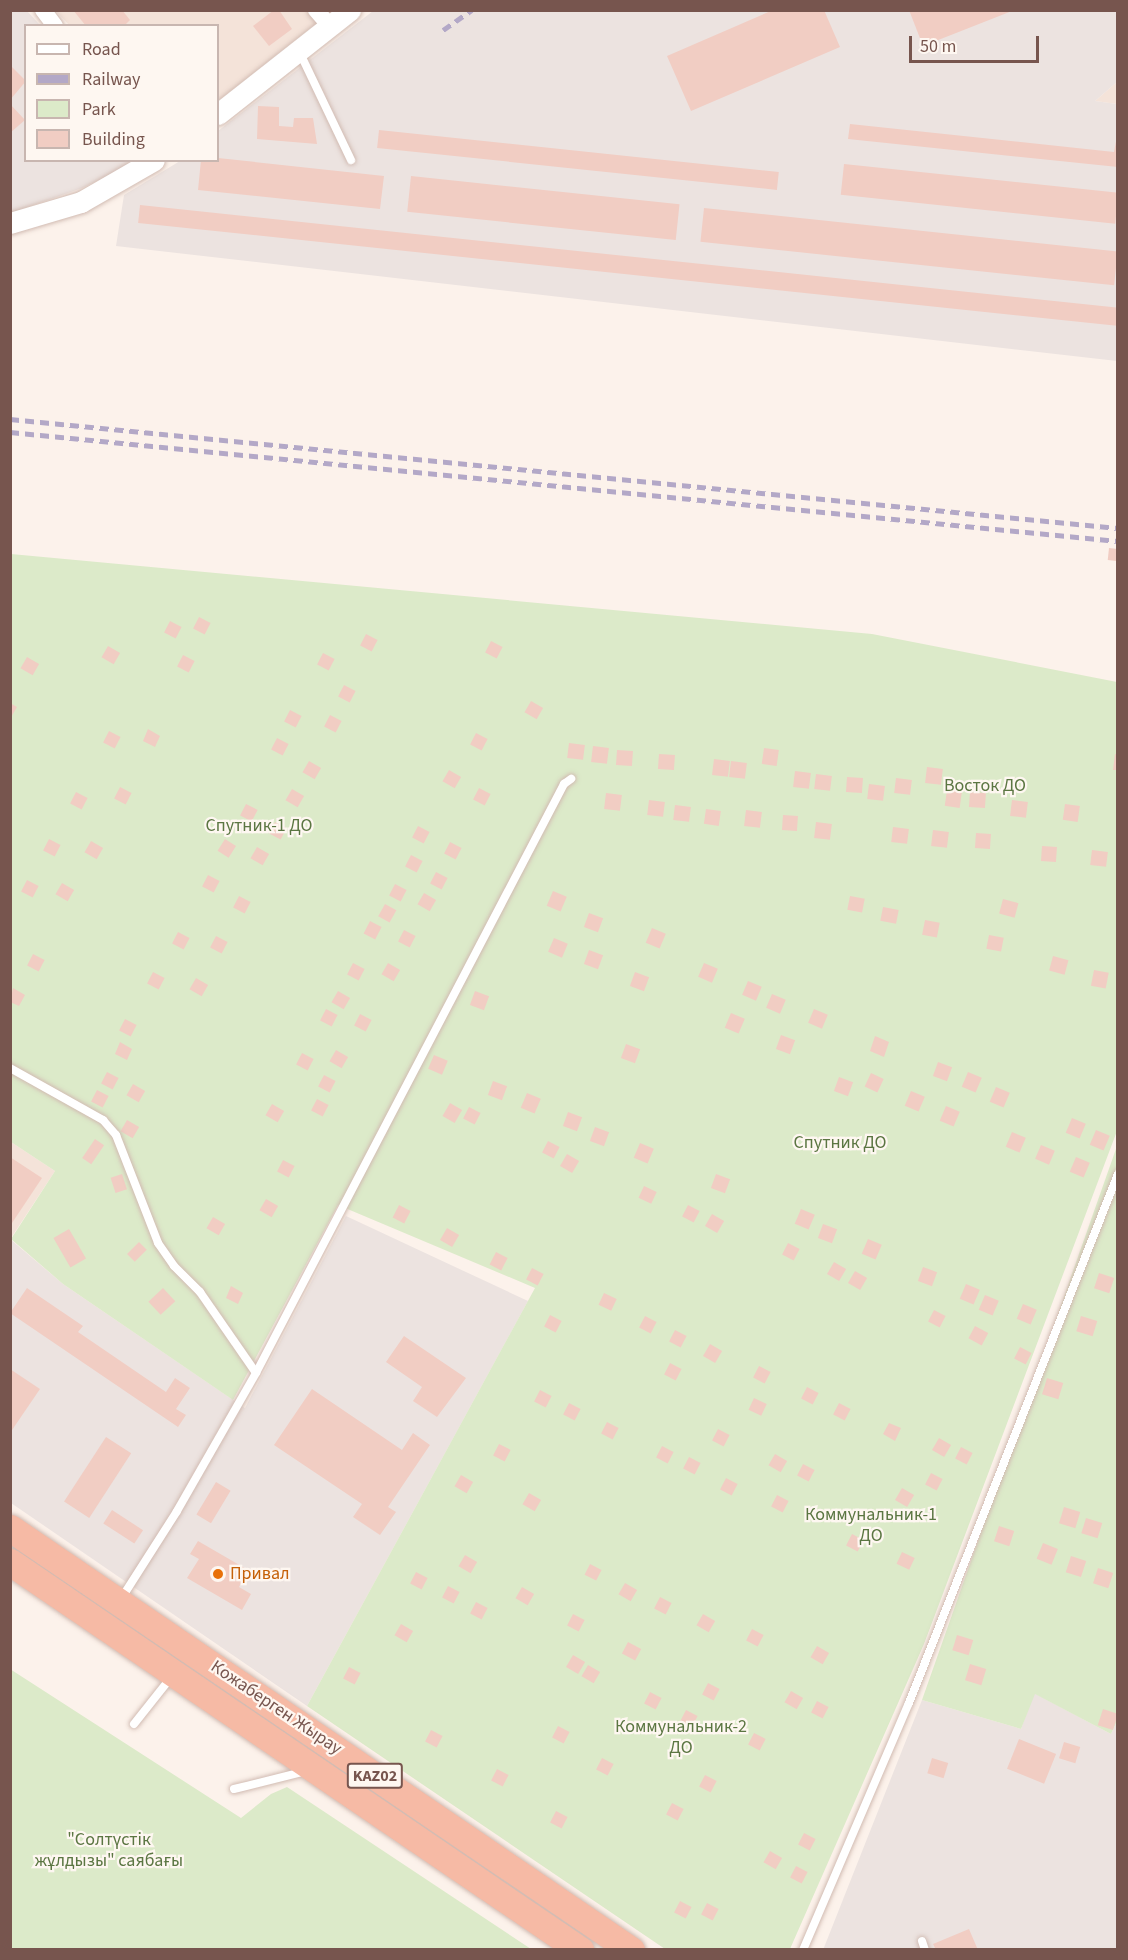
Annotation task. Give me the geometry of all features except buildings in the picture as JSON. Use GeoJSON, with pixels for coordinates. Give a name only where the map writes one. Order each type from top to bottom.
{"type":"FeatureCollection","features":[{"type":"Feature","properties":{"kind":"highway","name":"Кожаберген Жырау"},"geometry":{"type":"LineString","coordinates":[[10,1528],[631,1950]]}},
{"type":"Feature","properties":{"kind":"highway","name":"Кожаберген Жырау"},"geometry":{"type":"LineString","coordinates":[[10,1562],[579,1949]]}},
{"type":"Feature","properties":{"kind":"street"},"geometry":{"type":"LineString","coordinates":[[43,10],[54,24]]}},
{"type":"Feature","properties":{"kind":"street"},"geometry":{"type":"LineString","coordinates":[[219,113],[299,50],[323,18],[350,10]]}},
{"type":"Feature","properties":{"kind":"street"},"geometry":{"type":"LineString","coordinates":[[10,223],[81,202],[151,162]]}},
{"type":"Feature","properties":{"kind":"lane"},"geometry":{"type":"LineString","coordinates":[[299,50],[351,160]]}},
{"type":"Feature","properties":{"kind":"lane"},"geometry":{"type":"LineString","coordinates":[[119,1602],[177,1512],[256,1373],[564,784],[571,779]]}},
{"type":"Feature","properties":{"kind":"lane"},"geometry":{"type":"LineString","coordinates":[[10,1068],[103,1120],[116,1136],[158,1243],[174,1266],[200,1292],[256,1373]]}},
{"type":"Feature","properties":{"kind":"lane"},"geometry":{"type":"LineString","coordinates":[[803,1950],[914,1693],[1118,1174]]}},
{"type":"Feature","properties":{"kind":"lane"},"geometry":{"type":"LineString","coordinates":[[134,1724],[174,1673]]}},
{"type":"Feature","properties":{"kind":"lane"},"geometry":{"type":"LineString","coordinates":[[234,1789],[316,1769]]}},
{"type":"Feature","properties":{"kind":"shaded area"},"geometry":{"type":"Polygon","coordinates":[[[11,11],[27,11],[39,24],[24,24],[24,162],[136,162],[82,188],[11,213],[11,11]]]}},
{"type":"Feature","properties":{"kind":"shaded area"},"geometry":{"type":"Polygon","coordinates":[[[56,11],[332,11],[219,100],[219,24],[68,24],[56,11]]]}},
{"type":"Feature","properties":{"kind":"shaded area"},"geometry":{"type":"Polygon","coordinates":[[[373,11],[1117,11],[1117,82],[1095,101],[1117,104],[1117,361],[116,246],[124,195],[178,162],[219,162],[219,130],[373,11]]]}},
{"type":"Feature","properties":{"kind":"shaded area"},"geometry":{"type":"Polygon","coordinates":[[[1117,82],[1117,104],[1095,101],[1117,82]]]}},
{"type":"Feature","properties":{"kind":"shaded area"},"geometry":{"type":"Polygon","coordinates":[[[11,1142],[55,1171],[11,1238],[11,1142]]]}},
{"type":"Feature","properties":{"kind":"shaded area"},"geometry":{"type":"Polygon","coordinates":[[[346,1216],[528,1301],[307,1706],[11,1503],[10,1239],[63,1284],[245,1408],[346,1216]]]}},
{"type":"Feature","properties":{"kind":"shaded area"},"geometry":{"type":"Polygon","coordinates":[[[1034,1693],[1111,1734],[1117,1721],[1117,1949],[823,1950],[922,1700],[1021,1729],[1034,1693]]]}},
{"type":"Feature","properties":{"kind":"green space"},"geometry":{"type":"Polygon","coordinates":[[[11,554],[872,634],[1117,682],[1117,1131],[924,1644],[790,1949],[665,1949],[307,1706],[535,1288],[338,1205],[233,1400],[63,1284],[11,1239],[55,1171],[11,1142],[11,554]]]}},
{"type":"Feature","properties":{"kind":"green space"},"geometry":{"type":"Polygon","coordinates":[[[1117,1146],[1117,1721],[1111,1734],[1035,1694],[1021,1729],[922,1700],[1117,1146]]]}},
{"type":"Feature","properties":{"kind":"green space","name":"\"Солтүстік жұлдызы\" саябағы"},"geometry":{"type":"Polygon","coordinates":[[[10,1669],[241,1818],[271,1794],[287,1787],[531,1949],[11,1949],[10,1669]]]}},
{"type":"Feature","properties":{"kind":"railway"},"geometry":{"type":"LineString","coordinates":[[443,30],[472,10]]}},
{"type":"Feature","properties":{"kind":"railway"},"geometry":{"type":"LineString","coordinates":[[10,419],[1118,528]]}},
{"type":"Feature","properties":{"kind":"railway"},"geometry":{"type":"LineString","coordinates":[[10,432],[1118,541]]}},
{"type":"Feature","properties":{"kind":"place","name":"Привал"},"geometry":{"type":"Point","coordinates":[218,1574]}},
{"type":"Feature","properties":{"kind":"park label","name":"Восток ДО"},"geometry":{"type":"Point","coordinates":[985,786]}},
{"type":"Feature","properties":{"kind":"park label","name":"Спутник-1 ДО"},"geometry":{"type":"Point","coordinates":[259,826]}},
{"type":"Feature","properties":{"kind":"park label","name":"Спутник ДО"},"geometry":{"type":"Point","coordinates":[840,1143]}},
{"type":"Feature","properties":{"kind":"park label","name":"Коммунальник-1 ДО"},"geometry":{"type":"Point","coordinates":[871,1526]}},
{"type":"Feature","properties":{"kind":"park label","name":"Коммунальник-2 ДО"},"geometry":{"type":"Point","coordinates":[681,1738]}}]}
